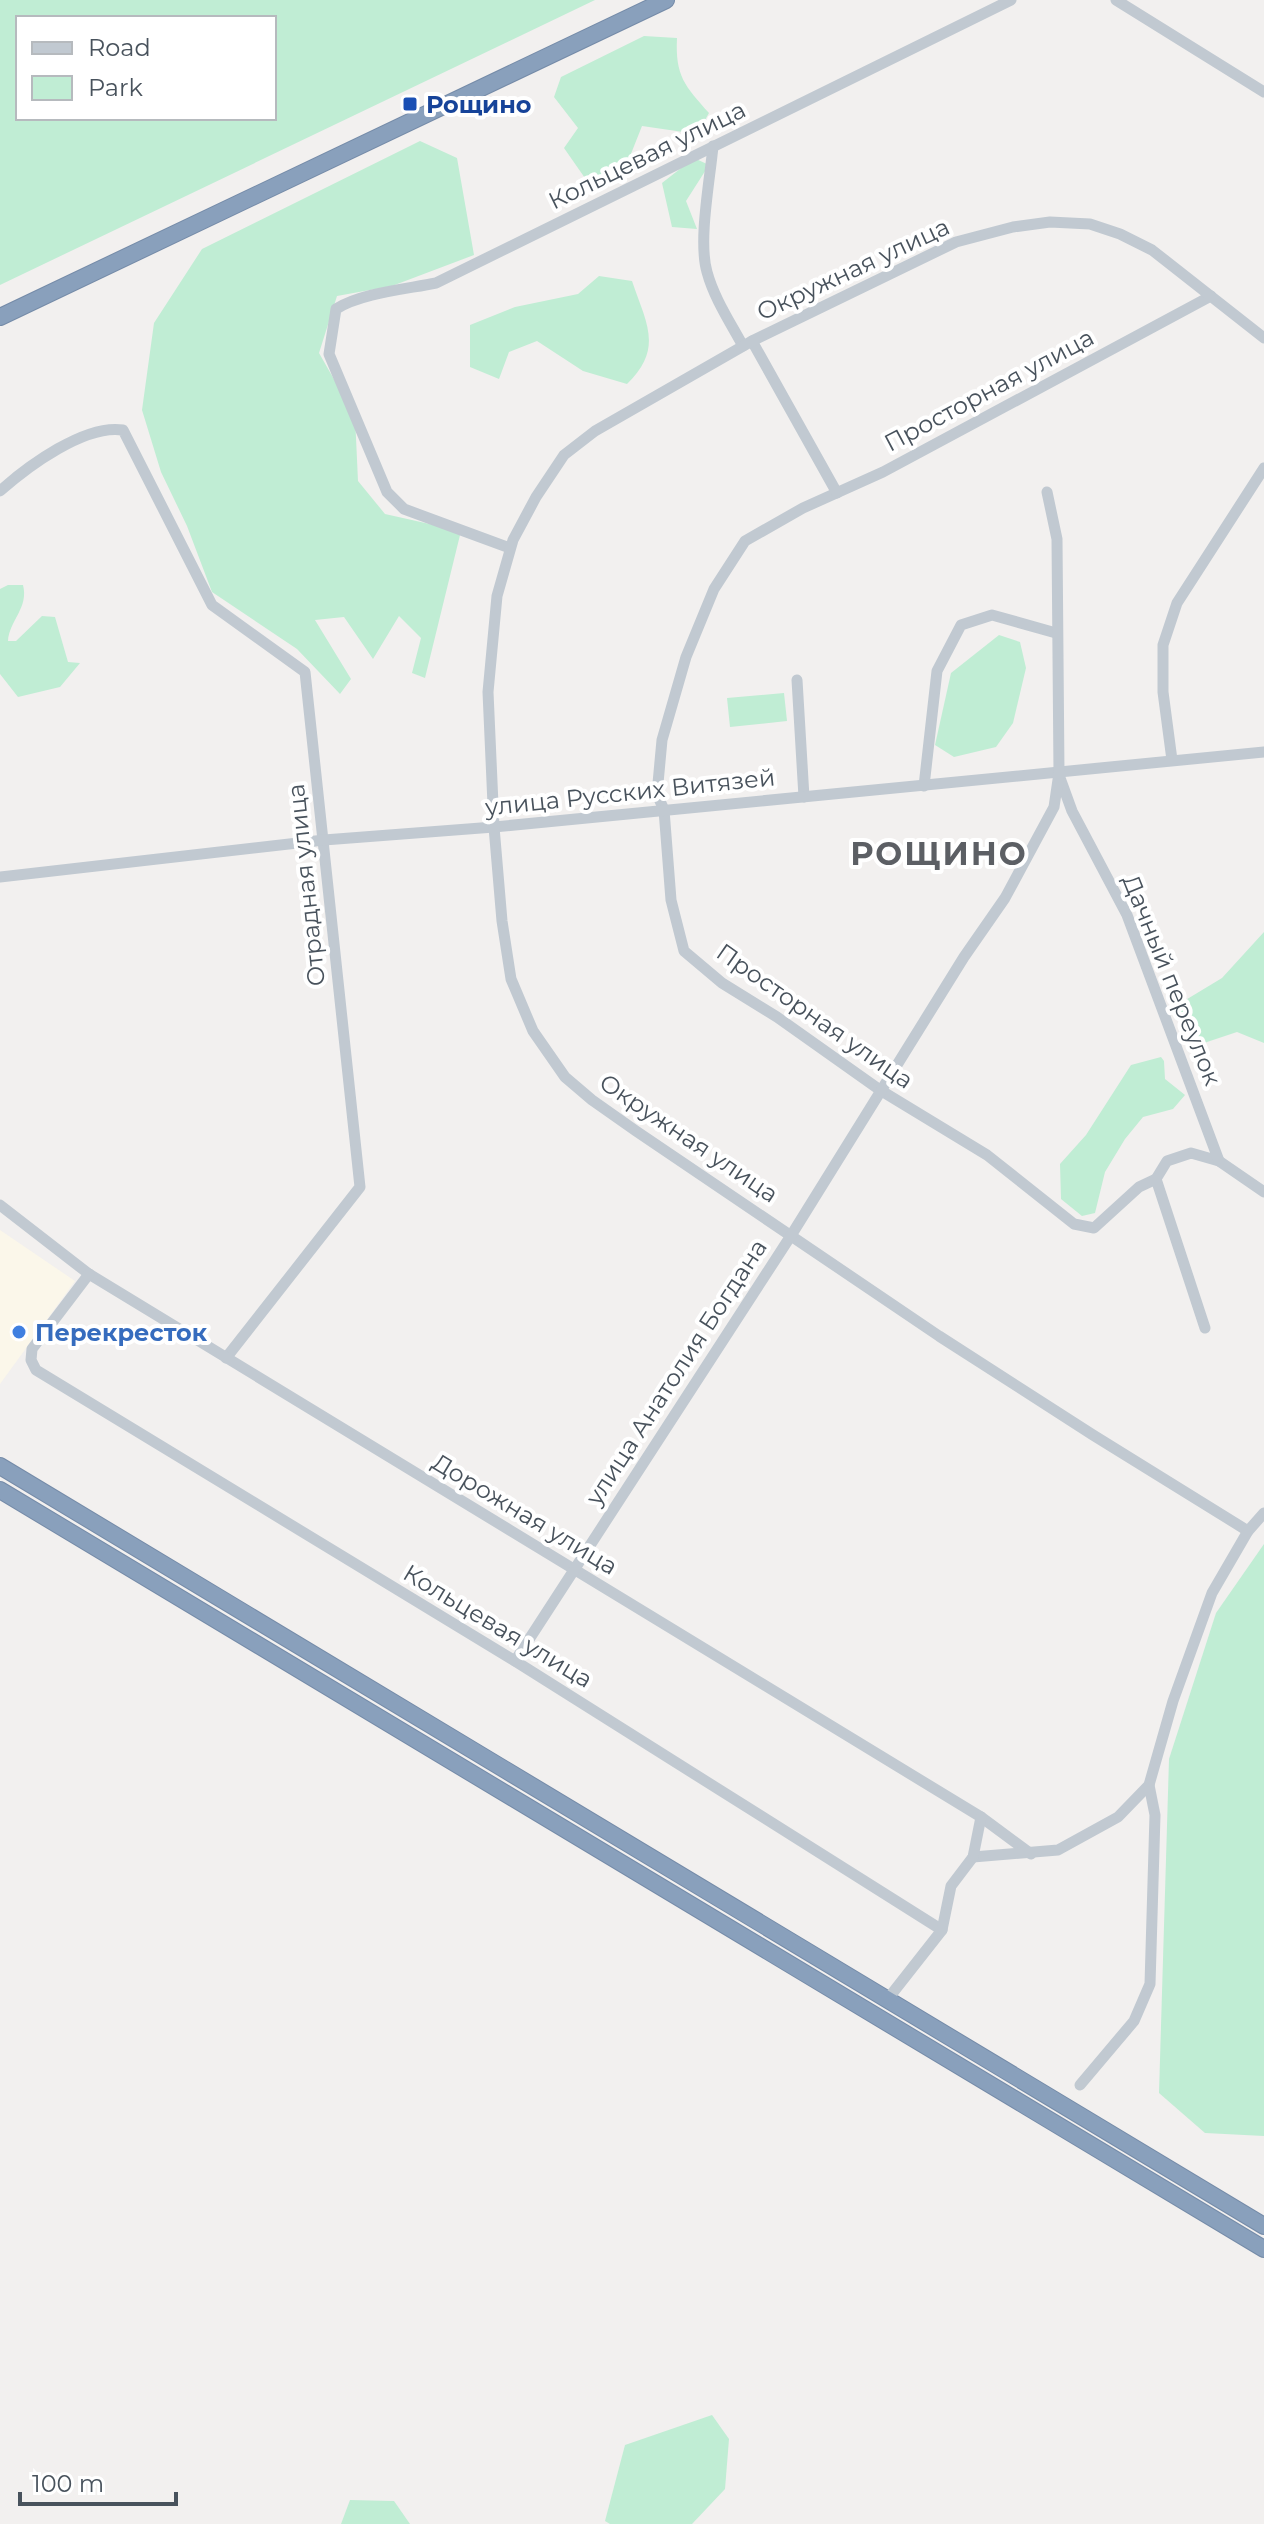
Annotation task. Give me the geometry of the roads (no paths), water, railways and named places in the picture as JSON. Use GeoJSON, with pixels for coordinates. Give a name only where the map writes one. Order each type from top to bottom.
{"type":"FeatureCollection","features":[{"type":"Feature","properties":{"kind":"highway"},"geometry":{"type":"LineString","coordinates":[[0,317],[666,0]]}},
{"type":"Feature","properties":{"kind":"highway"},"geometry":{"type":"LineString","coordinates":[[0,1466],[1264,2226]]}},
{"type":"Feature","properties":{"kind":"highway"},"geometry":{"type":"LineString","coordinates":[[0,1490],[1264,2249]]}},
{"type":"Feature","properties":{"kind":"street","name":"Кольцевая улица"},"geometry":{"type":"LineString","coordinates":[[510,548],[404,509],[387,492],[329,354],[336,309],[345,303],[436,283],[1011,0]]}},
{"type":"Feature","properties":{"kind":"street"},"geometry":{"type":"LineString","coordinates":[[1116,0],[1264,92]]}},
{"type":"Feature","properties":{"kind":"street"},"geometry":{"type":"LineString","coordinates":[[713,146],[705,232],[706,268],[713,289],[837,493]]}},
{"type":"Feature","properties":{"kind":"street","name":"Окружная улица"},"geometry":{"type":"LineString","coordinates":[[1248,1531],[952,1344],[636,1131],[565,1077],[533,1031],[511,979],[502,921],[494,827],[488,692],[497,596],[510,548],[536,497],[564,455],[595,431],[748,343],[956,242],[1013,227],[1050,222],[1090,224],[1152,250],[1264,338]]}},
{"type":"Feature","properties":{"kind":"street","name":"Просторная улица"},"geometry":{"type":"LineString","coordinates":[[1211,296],[883,472],[803,508],[745,541],[714,589],[686,657],[662,740],[657,794],[664,810],[671,900],[684,951],[722,983],[777,1017],[880,1090],[987,1155],[1074,1224],[1094,1228],[1139,1187],[1156,1179],[1167,1161],[1191,1153],[1219,1161],[1264,1192]]}},
{"type":"Feature","properties":{"kind":"street","name":"Отрадная улица"},"geometry":{"type":"LineString","coordinates":[[0,491],[16,477],[81,437],[102,429],[123,430],[212,605],[305,672],[360,1187],[226,1358]]}},
{"type":"Feature","properties":{"kind":"street"},"geometry":{"type":"LineString","coordinates":[[1172,760],[1163,692],[1163,645],[1177,603],[1264,468]]}},
{"type":"Feature","properties":{"kind":"street"},"geometry":{"type":"LineString","coordinates":[[1047,492],[1057,539],[1059,773]]}},
{"type":"Feature","properties":{"kind":"street"},"geometry":{"type":"LineString","coordinates":[[924,786],[937,671],[961,625],[992,615],[1056,633]]}},
{"type":"Feature","properties":{"kind":"street"},"geometry":{"type":"LineString","coordinates":[[797,680],[804,797]]}},
{"type":"Feature","properties":{"kind":"street","name":"улица Русских Витязей"},"geometry":{"type":"LineString","coordinates":[[0,877],[324,840],[494,827],[1264,752]]}},
{"type":"Feature","properties":{"kind":"street","name":"улица Анатолия Богдана"},"geometry":{"type":"LineString","coordinates":[[515,1661],[792,1234],[964,957],[1005,898],[1054,807],[1059,773]]}},
{"type":"Feature","properties":{"kind":"street","name":"Дачный переулок"},"geometry":{"type":"LineString","coordinates":[[1059,773],[1072,811],[1127,915],[1219,1161]]}},
{"type":"Feature","properties":{"kind":"street"},"geometry":{"type":"LineString","coordinates":[[1156,1179],[1205,1328]]}},
{"type":"Feature","properties":{"kind":"street","name":"Дорожная улица"},"geometry":{"type":"LineString","coordinates":[[0,1205],[89,1274],[981,1817],[1031,1854]]}},
{"type":"Feature","properties":{"kind":"street","name":"Кольцевая улица"},"geometry":{"type":"LineString","coordinates":[[89,1274],[32,1349],[31,1360],[36,1370],[515,1661],[942,1930]]}},
{"type":"Feature","properties":{"kind":"street"},"geometry":{"type":"LineString","coordinates":[[1080,2085],[1134,2021],[1150,1984],[1155,1815],[1149,1785],[1173,1701],[1212,1593],[1248,1531],[1264,1513]]}},
{"type":"Feature","properties":{"kind":"street"},"geometry":{"type":"LineString","coordinates":[[973,1857],[1058,1850],[1118,1817],[1149,1785]]}},
{"type":"Feature","properties":{"kind":"street"},"geometry":{"type":"LineString","coordinates":[[887,2000],[942,1930],[951,1886],[973,1857],[981,1817]]}},
{"type":"Feature","properties":{"kind":"place","name":"Рощино"},"geometry":{"type":"Point","coordinates":[410,104]}},
{"type":"Feature","properties":{"kind":"place","name":"Перекресток"},"geometry":{"type":"Point","coordinates":[19,1332]}},
{"type":"Feature","properties":{"kind":"district","name":"РОЩИНО"},"geometry":{"type":"Point","coordinates":[939,853]}}]}
